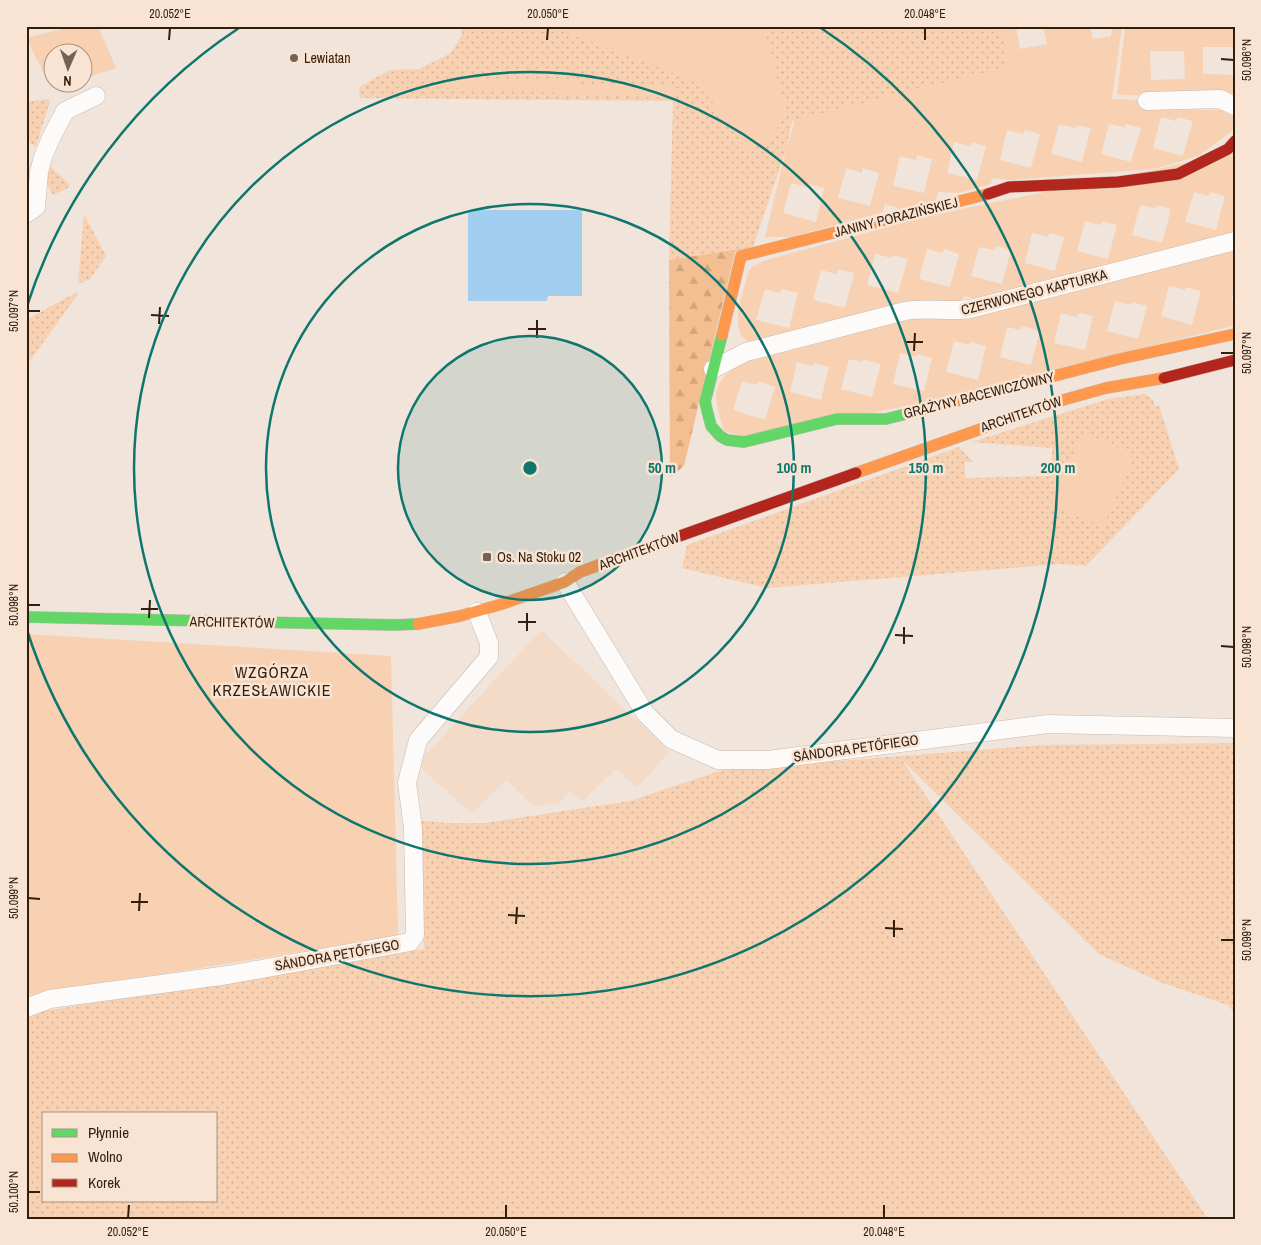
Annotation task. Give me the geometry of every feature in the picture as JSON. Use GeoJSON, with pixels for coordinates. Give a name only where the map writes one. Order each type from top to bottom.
{"type":"FeatureCollection","features":[{"type":"Feature","properties":{"kind":"street"},"geometry":{"type":"LineString","coordinates":[[26,214],[36,206],[39,172],[50,140],[65,111],[96,96]]}},
{"type":"Feature","properties":{"kind":"street"},"geometry":{"type":"LineString","coordinates":[[1147,101],[1220,99],[1235,106]]}},
{"type":"Feature","properties":{"kind":"street","name":"JANINY PORAZIŃSKIEJ"},"geometry":{"type":"LineString","coordinates":[[722,439],[712,430],[706,416],[705,402],[741,256],[977,197],[1009,187],[1118,182],[1178,174],[1228,149],[1235,141]]}},
{"type":"Feature","properties":{"kind":"street","name":"CZERWONEGO KAPTURKA"},"geometry":{"type":"LineString","coordinates":[[713,369],[746,352],[905,310],[955,311],[970,309],[1235,242]]}},
{"type":"Feature","properties":{"kind":"street"},"geometry":{"type":"LineString","coordinates":[[723,325],[733,340],[746,352]]}},
{"type":"Feature","properties":{"kind":"street","name":"GRAŻYNY BACEWICZÓWNY"},"geometry":{"type":"LineString","coordinates":[[722,439],[744,442],[837,419],[886,419],[1120,359],[1235,334]]}},
{"type":"Feature","properties":{"kind":"street","name":"ARCHITEKTÓW"},"geometry":{"type":"LineString","coordinates":[[26,618],[395,625],[435,623],[477,612],[565,582],[580,572],[604,563],[1063,400],[1106,388],[1157,380],[1235,360]]}},
{"type":"Feature","properties":{"kind":"street","name":"SÁNDORA PETŐFIEGO"},"geometry":{"type":"LineString","coordinates":[[565,582],[632,694],[658,727],[671,739],[718,760],[768,760],[1048,724],[1235,728]]}},
{"type":"Feature","properties":{"kind":"street","name":"SÁNDORA PETŐFIEGO"},"geometry":{"type":"LineString","coordinates":[[26,1008],[50,999],[228,975],[410,942],[415,935],[413,838],[406,784],[418,740],[489,657],[489,643],[477,612]]}},
{"type":"Feature","properties":{"kind":"shaded area"},"geometry":{"type":"Polygon","coordinates":[[[74,26],[98,26],[116,68],[92,76],[92,42],[42,42],[42,69],[26,38],[74,26]]]}},
{"type":"Feature","properties":{"kind":"shaded area"},"geometry":{"type":"Polygon","coordinates":[[[463,26],[1001,26],[1009,67],[792,121],[786,150],[753,247],[669,260],[673,101],[360,98],[359,87],[390,70],[419,69],[451,53],[461,37],[463,26]]]}},
{"type":"Feature","properties":{"kind":"shaded area"},"geometry":{"type":"Polygon","coordinates":[[[549,26],[764,26],[786,113],[770,141],[747,149],[697,82],[549,26]]]}},
{"type":"Feature","properties":{"kind":"shaded area"},"geometry":{"type":"Polygon","coordinates":[[[1001,26],[1016,26],[1020,49],[1047,44],[1043,26],[1090,26],[1093,39],[1111,36],[1112,26],[1122,26],[1112,99],[1141,100],[1142,109],[1224,110],[1235,113],[1235,129],[1198,156],[1153,169],[1011,180],[992,178],[991,184],[959,193],[938,192],[936,200],[900,209],[885,204],[883,212],[791,237],[765,237],[795,120],[1008,67],[1001,26]],[[1161,117],[1153,148],[1183,156],[1193,121],[1177,117],[1176,121],[1161,117]],[[1059,124],[1051,154],[1082,162],[1091,128],[1077,125],[1075,128],[1059,124]],[[1109,124],[1101,154],[1131,162],[1141,128],[1126,124],[1125,127],[1109,124]],[[1007,130],[1000,160],[1031,168],[1040,134],[1025,130],[1023,134],[1007,130]],[[954,142],[947,173],[977,180],[986,146],[972,142],[970,146],[954,142]],[[917,155],[916,160],[900,156],[893,186],[924,193],[932,159],[917,155]],[[846,168],[838,198],[870,206],[879,173],[863,168],[862,173],[846,168]],[[791,183],[783,213],[816,222],[824,188],[809,184],[808,187],[791,183]]]}},
{"type":"Feature","properties":{"kind":"shaded area"},"geometry":{"type":"Polygon","coordinates":[[[1134,26],[1235,26],[1235,47],[1203,47],[1203,74],[1235,75],[1235,97],[1117,95],[1125,29],[1133,29],[1134,26]],[[1150,51],[1151,80],[1185,79],[1184,51],[1150,51]]]}},
{"type":"Feature","properties":{"kind":"shaded area"},"geometry":{"type":"Polygon","coordinates":[[[436,79],[580,79],[579,85],[674,86],[674,98],[434,87],[436,79]]]}},
{"type":"Feature","properties":{"kind":"shaded area"},"geometry":{"type":"Polygon","coordinates":[[[48,99],[50,101],[36,147],[26,139],[26,102],[48,99]]]}},
{"type":"Feature","properties":{"kind":"shaded area"},"geometry":{"type":"Polygon","coordinates":[[[1235,153],[1235,235],[979,299],[964,296],[960,303],[915,302],[749,342],[742,337],[738,320],[739,310],[748,273],[752,267],[763,261],[933,215],[1235,153]],[[1194,192],[1185,222],[1216,230],[1225,196],[1210,192],[1209,196],[1194,192]],[[1140,205],[1132,235],[1162,243],[1171,209],[1157,205],[1155,208],[1140,205]],[[1085,221],[1077,251],[1108,259],[1117,225],[1102,221],[1101,225],[1085,221]],[[1032,233],[1025,263],[1055,271],[1064,237],[1049,233],[1048,237],[1032,233]],[[996,246],[994,250],[979,247],[971,276],[1002,284],[1011,250],[996,246]],[[927,249],[919,279],[950,287],[959,254],[944,249],[943,253],[927,249]],[[875,254],[867,285],[898,293],[908,259],[893,255],[892,258],[875,254]],[[838,269],[837,274],[821,270],[813,300],[845,308],[854,273],[838,269]],[[765,289],[756,320],[789,328],[798,293],[782,289],[780,293],[765,289]]]}},
{"type":"Feature","properties":{"kind":"shaded area"},"geometry":{"type":"Polygon","coordinates":[[[50,166],[69,184],[68,188],[53,195],[46,182],[50,166]]]}},
{"type":"Feature","properties":{"kind":"shaded area"},"geometry":{"type":"Polygon","coordinates":[[[84,214],[106,256],[90,279],[78,284],[84,214]]]}},
{"type":"Feature","properties":{"kind":"shaded area"},"geometry":{"type":"Polygon","coordinates":[[[1235,250],[1235,289],[1231,300],[1235,302],[1235,325],[959,396],[744,437],[724,431],[716,394],[722,379],[739,364],[914,318],[965,319],[1235,250]],[[1169,286],[1161,316],[1192,325],[1201,291],[1186,287],[1185,290],[1169,286]],[[1115,301],[1107,331],[1138,339],[1147,306],[1132,302],[1131,305],[1115,301]],[[1061,313],[1054,343],[1085,350],[1093,316],[1078,313],[1077,317],[1061,313]],[[1022,326],[1020,330],[1007,327],[1000,357],[1031,365],[1040,331],[1022,326]],[[954,341],[946,372],[978,380],[986,346],[971,342],[969,345],[954,341]],[[900,353],[893,384],[924,391],[932,358],[917,354],[916,357],[900,353]],[[849,359],[841,389],[872,397],[881,364],[863,359],[862,362],[849,359]],[[797,362],[790,392],[821,400],[829,367],[814,363],[812,366],[797,362]],[[742,381],[733,410],[765,420],[775,387],[758,381],[757,385],[742,381]]]}},
{"type":"Feature","properties":{"kind":"shaded area"},"geometry":{"type":"Polygon","coordinates":[[[77,292],[78,294],[29,362],[29,405],[26,408],[26,320],[77,292]]]}},
{"type":"Feature","properties":{"kind":"shaded area"},"geometry":{"type":"Polygon","coordinates":[[[1145,394],[1153,400],[1155,407],[1159,405],[1179,469],[1086,566],[1060,564],[767,588],[682,568],[687,545],[959,447],[973,462],[965,462],[965,478],[1052,476],[1052,448],[972,442],[1108,399],[1145,394]]]}},
{"type":"Feature","properties":{"kind":"shaded area"},"geometry":{"type":"Polygon","coordinates":[[[1083,432],[1135,455],[1103,527],[1051,505],[1083,432]]]}},
{"type":"Feature","properties":{"kind":"shaded area"},"geometry":{"type":"Polygon","coordinates":[[[541,630],[670,752],[637,787],[616,769],[582,802],[570,791],[558,803],[534,807],[507,780],[472,814],[417,764],[541,630]]]}},
{"type":"Feature","properties":{"kind":"shaded area"},"geometry":{"type":"Polygon","coordinates":[[[26,634],[391,656],[398,936],[26,996],[26,634]]]}},
{"type":"Feature","properties":{"kind":"shaded area"},"geometry":{"type":"Polygon","coordinates":[[[1235,743],[1235,1014],[1228,1005],[1160,982],[1099,954],[902,760],[1208,1219],[26,1219],[26,1014],[424,949],[416,820],[448,823],[485,823],[630,801],[722,770],[1042,745],[1235,743]]]}},
{"type":"Feature","properties":{"kind":"green space"},"geometry":{"type":"Polygon","coordinates":[[[753,247],[735,252],[684,466],[670,477],[669,260],[753,247]]]}},
{"type":"Feature","properties":{"kind":"water"},"geometry":{"type":"Polygon","coordinates":[[[468,210],[582,210],[582,296],[548,296],[547,301],[468,301],[468,210]]]}},
{"type":"Feature","properties":{"kind":"traffic: fast"},"geometry":{"type":"LineString","coordinates":[[722,335],[705,402],[711,426],[720,436],[727,440],[744,442],[837,419],[886,419],[922,410]]}},
{"type":"Feature","properties":{"kind":"traffic: fast"},"geometry":{"type":"LineString","coordinates":[[26,617],[418,624]]}},
{"type":"Feature","properties":{"kind":"traffic: slow"},"geometry":{"type":"LineString","coordinates":[[722,335],[741,256],[988,194]]}},
{"type":"Feature","properties":{"kind":"traffic: slow"},"geometry":{"type":"LineString","coordinates":[[922,410],[1120,359],[1235,334]]}},
{"type":"Feature","properties":{"kind":"traffic: slow"},"geometry":{"type":"LineString","coordinates":[[856,473],[1063,400],[1106,388],[1164,378]]}},
{"type":"Feature","properties":{"kind":"traffic: slow"},"geometry":{"type":"LineString","coordinates":[[418,624],[460,616],[502,604],[565,582],[580,572],[607,562]]}},
{"type":"Feature","properties":{"kind":"traffic: jam"},"geometry":{"type":"LineString","coordinates":[[988,194],[1009,187],[1118,182],[1178,174],[1228,149],[1235,141]]}},
{"type":"Feature","properties":{"kind":"traffic: jam"},"geometry":{"type":"LineString","coordinates":[[1164,378],[1235,360]]}},
{"type":"Feature","properties":{"kind":"traffic: jam"},"geometry":{"type":"LineString","coordinates":[[607,562],[856,473]]}},
{"type":"Feature","properties":{"kind":"place","name":"Lewiatan"},"geometry":{"type":"Point","coordinates":[294,58]}},
{"type":"Feature","properties":{"kind":"place","name":"Os. Na Stoku 02"},"geometry":{"type":"Point","coordinates":[487,557]}},
{"type":"Feature","properties":{"kind":"district","name":"WZGÓRZA KRZESŁAWICKIE"},"geometry":{"type":"Point","coordinates":[272,681]}}]}
